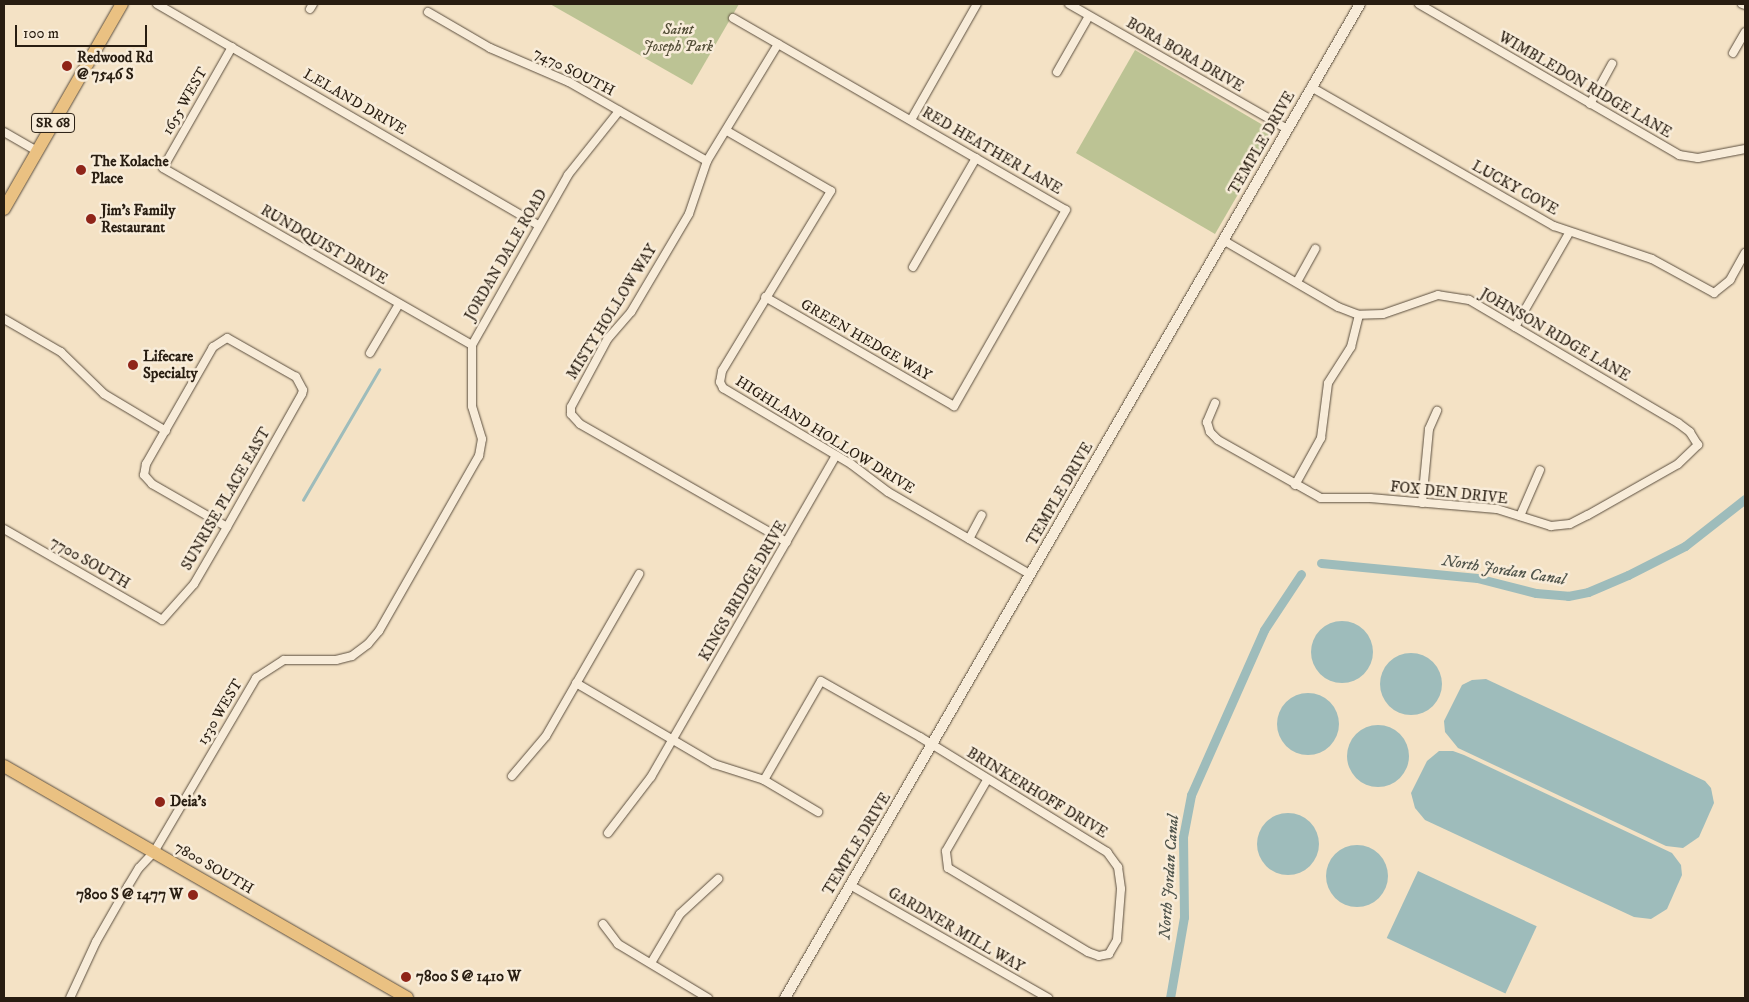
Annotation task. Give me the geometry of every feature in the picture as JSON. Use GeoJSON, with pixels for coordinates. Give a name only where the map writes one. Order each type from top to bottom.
{"type":"FeatureCollection","features":[{"type":"Feature","properties":{"kind":"main road","name":"SR 68"},"geometry":{"type":"LineString","coordinates":[[4,209],[122,4]]}},
{"type":"Feature","properties":{"kind":"main road","name":"7800 SOUTH"},"geometry":{"type":"LineString","coordinates":[[4,766],[407,998]]}},
{"type":"Feature","properties":{"kind":"street","name":"LELAND DRIVE"},"geometry":{"type":"LineString","coordinates":[[157,4],[539,225]]}},
{"type":"Feature","properties":{"kind":"street"},"geometry":{"type":"LineString","coordinates":[[911,120],[977,4]]}},
{"type":"Feature","properties":{"kind":"street","name":"BORA BORA DRIVE"},"geometry":{"type":"LineString","coordinates":[[1069,4],[1287,129]]}},
{"type":"Feature","properties":{"kind":"street","name":"WIMBLEDON RIDGE LANE"},"geometry":{"type":"LineString","coordinates":[[1420,4],[1679,155],[1698,158],[1745,149]]}},
{"type":"Feature","properties":{"kind":"street","name":"TEMPLE DRIVE"},"geometry":{"type":"LineString","coordinates":[[785,998],[1031,575],[1357,5]]}},
{"type":"Feature","properties":{"kind":"street","name":"7470 SOUTH"},"geometry":{"type":"LineString","coordinates":[[428,12],[490,48],[554,74],[707,161]]}},
{"type":"Feature","properties":{"kind":"street"},"geometry":{"type":"LineString","coordinates":[[1057,72],[1089,16]]}},
{"type":"Feature","properties":{"kind":"street","name":"RED HEATHER LANE"},"geometry":{"type":"LineString","coordinates":[[733,18],[1066,210],[954,406]]}},
{"type":"Feature","properties":{"kind":"street"},"geometry":{"type":"LineString","coordinates":[[1733,53],[1745,32]]}},
{"type":"Feature","properties":{"kind":"street"},"geometry":{"type":"LineString","coordinates":[[707,161],[727,131],[778,44]]}},
{"type":"Feature","properties":{"kind":"street","name":"1655 WEST"},"geometry":{"type":"LineString","coordinates":[[163,168],[232,47]]}},
{"type":"Feature","properties":{"kind":"street"},"geometry":{"type":"LineString","coordinates":[[1590,104],[1612,64]]}},
{"type":"Feature","properties":{"kind":"street","name":"LUCKY COVE"},"geometry":{"type":"LineString","coordinates":[[1311,87],[1569,233],[1652,259],[1714,293],[1730,280],[1745,253]]}},
{"type":"Feature","properties":{"kind":"street","name":"JORDAN DALE ROAD"},"geometry":{"type":"LineString","coordinates":[[481,431],[472,406],[472,346],[539,225],[578,160],[619,110]]}},
{"type":"Feature","properties":{"kind":"street","name":"HIGHLAND HOLLOW DRIVE"},"geometry":{"type":"LineString","coordinates":[[727,131],[831,191],[722,371],[720,382],[728,393],[836,455],[888,492],[1031,575]]}},
{"type":"Feature","properties":{"kind":"street"},"geometry":{"type":"LineString","coordinates":[[4,132],[37,151]]}},
{"type":"Feature","properties":{"kind":"street"},"geometry":{"type":"LineString","coordinates":[[913,267],[976,158]]}},
{"type":"Feature","properties":{"kind":"street","name":"MISTY HOLLOW WAY"},"geometry":{"type":"LineString","coordinates":[[707,161],[689,214],[637,303],[608,338],[574,398],[571,414],[580,424],[787,542]]}},
{"type":"Feature","properties":{"kind":"street","name":"RUNDQUIST DRIVE"},"geometry":{"type":"LineString","coordinates":[[163,168],[472,346]]}},
{"type":"Feature","properties":{"kind":"street"},"geometry":{"type":"LineString","coordinates":[[1515,327],[1569,233]]}},
{"type":"Feature","properties":{"kind":"street","name":"JOHNSON RIDGE LANE"},"geometry":{"type":"LineString","coordinates":[[1223,240],[1338,307],[1359,315],[1383,314],[1426,297],[1452,295],[1469,300],[1678,423],[1690,432],[1698,445]]}},
{"type":"Feature","properties":{"kind":"street"},"geometry":{"type":"LineString","coordinates":[[1296,282],[1315,249]]}},
{"type":"Feature","properties":{"kind":"street","name":"GREEN HEDGE WAY"},"geometry":{"type":"LineString","coordinates":[[765,298],[954,406]]}},
{"type":"Feature","properties":{"kind":"street"},"geometry":{"type":"LineString","coordinates":[[370,353],[399,304]]}},
{"type":"Feature","properties":{"kind":"street"},"geometry":{"type":"LineString","coordinates":[[1295,485],[1321,438],[1328,382],[1351,347],[1359,315]]}},
{"type":"Feature","properties":{"kind":"street"},"geometry":{"type":"LineString","coordinates":[[4,319],[61,352],[104,394],[166,431],[146,464],[144,475],[152,484],[227,527]]}},
{"type":"Feature","properties":{"kind":"street","name":"SUNRISE PLACE EAST"},"geometry":{"type":"LineString","coordinates":[[162,620],[194,584],[302,394],[303,386],[296,377],[272,363],[232,340],[222,339],[213,347],[166,431]]}},
{"type":"Feature","properties":{"kind":"street","name":"FOX DEN DRIVE"},"geometry":{"type":"LineString","coordinates":[[1215,403],[1208,422],[1210,432],[1218,440],[1295,485],[1332,500],[1370,498],[1497,510],[1551,526],[1578,520],[1678,464],[1698,445]]}},
{"type":"Feature","properties":{"kind":"street"},"geometry":{"type":"LineString","coordinates":[[1422,503],[1429,429],[1437,410]]}},
{"type":"Feature","properties":{"kind":"street","name":"1530 WEST"},"geometry":{"type":"LineString","coordinates":[[70,998],[96,942],[128,886],[139,868],[154,852],[256,678],[284,660],[336,660],[352,656],[368,644],[379,631],[474,466],[482,446],[481,431]]}},
{"type":"Feature","properties":{"kind":"street","name":"KINGS BRIDGE DRIVE"},"geometry":{"type":"LineString","coordinates":[[608,833],[637,799],[836,455]]}},
{"type":"Feature","properties":{"kind":"street"},"geometry":{"type":"LineString","coordinates":[[1520,516],[1540,470]]}},
{"type":"Feature","properties":{"kind":"street"},"geometry":{"type":"LineString","coordinates":[[969,539],[982,515]]}},
{"type":"Feature","properties":{"kind":"street","name":"7700 SOUTH"},"geometry":{"type":"LineString","coordinates":[[4,529],[162,620]]}},
{"type":"Feature","properties":{"kind":"street"},"geometry":{"type":"LineString","coordinates":[[512,776],[546,736],[639,574]]}},
{"type":"Feature","properties":{"kind":"street","name":"BRINKERHOFF DRIVE"},"geometry":{"type":"LineString","coordinates":[[764,780],[821,681],[1096,843],[1115,861],[1121,889],[1117,940],[1113,950],[1105,955],[1088,952],[948,868],[946,850],[987,780]]}},
{"type":"Feature","properties":{"kind":"street"},"geometry":{"type":"LineString","coordinates":[[576,683],[714,764],[764,780],[818,812]]}},
{"type":"Feature","properties":{"kind":"street"},"geometry":{"type":"LineString","coordinates":[[651,963],[680,914],[718,879]]}},
{"type":"Feature","properties":{"kind":"street","name":"GARDNER MILL WAY"},"geometry":{"type":"LineString","coordinates":[[850,885],[1048,998]]}},
{"type":"Feature","properties":{"kind":"street"},"geometry":{"type":"LineString","coordinates":[[604,924],[613,940],[708,998]]}},
{"type":"Feature","properties":{"kind":"green space","name":"Saint Joseph Park"},"geometry":{"type":"Polygon","coordinates":[[[550,4],[739,4],[692,85],[550,4]]]}},
{"type":"Feature","properties":{"kind":"green space"},"geometry":{"type":"Polygon","coordinates":[[[1135,50],[1268,128],[1270,139],[1215,234],[1076,153],[1135,50]]]}},
{"type":"Feature","properties":{"kind":"water"},"geometry":{"type":"Polygon","coordinates":[[[1342,621],[1359,626],[1364,630],[1368,635],[1373,652],[1368,669],[1364,674],[1359,678],[1342,683],[1325,678],[1320,674],[1316,669],[1311,652],[1316,635],[1320,630],[1325,626],[1342,621]]]}},
{"type":"Feature","properties":{"kind":"water"},"geometry":{"type":"Polygon","coordinates":[[[1411,653],[1428,658],[1433,662],[1437,667],[1442,684],[1437,701],[1433,706],[1428,710],[1411,715],[1394,710],[1389,706],[1385,701],[1380,684],[1385,667],[1389,662],[1394,658],[1411,653]]]}},
{"type":"Feature","properties":{"kind":"water"},"geometry":{"type":"Polygon","coordinates":[[[1486,679],[1705,781],[1711,788],[1714,803],[1699,837],[1683,848],[1666,846],[1458,748],[1445,732],[1444,721],[1462,685],[1472,680],[1486,679]]]}},
{"type":"Feature","properties":{"kind":"water"},"geometry":{"type":"Polygon","coordinates":[[[1308,693],[1325,698],[1330,702],[1334,707],[1339,724],[1334,741],[1330,746],[1325,750],[1308,755],[1291,750],[1286,746],[1282,741],[1277,724],[1282,707],[1286,702],[1291,698],[1308,693]]]}},
{"type":"Feature","properties":{"kind":"water"},"geometry":{"type":"Polygon","coordinates":[[[1378,725],[1395,730],[1400,734],[1404,739],[1409,756],[1404,773],[1400,778],[1395,782],[1378,787],[1361,782],[1356,778],[1352,773],[1347,756],[1352,739],[1356,734],[1361,730],[1378,725]]]}},
{"type":"Feature","properties":{"kind":"water"},"geometry":{"type":"Polygon","coordinates":[[[1439,751],[1453,751],[1464,755],[1672,853],[1681,865],[1682,875],[1667,909],[1651,919],[1634,917],[1425,820],[1415,808],[1411,793],[1427,761],[1439,751]]]}},
{"type":"Feature","properties":{"kind":"water"},"geometry":{"type":"Polygon","coordinates":[[[1288,813],[1305,818],[1310,822],[1314,827],[1319,844],[1314,861],[1310,866],[1305,870],[1288,875],[1271,870],[1266,866],[1262,861],[1257,844],[1262,827],[1266,822],[1271,818],[1288,813]]]}},
{"type":"Feature","properties":{"kind":"water"},"geometry":{"type":"Polygon","coordinates":[[[1357,845],[1374,850],[1379,854],[1383,859],[1388,876],[1383,893],[1379,898],[1374,902],[1357,907],[1340,902],[1335,898],[1331,893],[1326,876],[1331,859],[1335,854],[1340,850],[1357,845]]]}},
{"type":"Feature","properties":{"kind":"water"},"geometry":{"type":"Polygon","coordinates":[[[1418,871],[1537,926],[1505,993],[1387,938],[1418,871]]]}},
{"type":"Feature","properties":{"kind":"waterway"},"geometry":{"type":"LineString","coordinates":[[303,500],[379,370]]}},
{"type":"Feature","properties":{"kind":"waterway","name":"North Jordan Canal"},"geometry":{"type":"LineString","coordinates":[[1321,563],[1477,578],[1536,593],[1568,596],[1588,592],[1628,575],[1685,546],[1745,499]]}},
{"type":"Feature","properties":{"kind":"waterway","name":"North Jordan Canal"},"geometry":{"type":"LineString","coordinates":[[1170,998],[1184,917],[1183,837],[1191,795],[1264,630],[1301,574]]}},
{"type":"Feature","properties":{"kind":"place","name":"Redwood Rd @ 7546 S"},"geometry":{"type":"Point","coordinates":[67,66]}},
{"type":"Feature","properties":{"kind":"place","name":"The Kolache Place"},"geometry":{"type":"Point","coordinates":[81,170]}},
{"type":"Feature","properties":{"kind":"place","name":"Jim's Family Restaurant"},"geometry":{"type":"Point","coordinates":[91,219]}},
{"type":"Feature","properties":{"kind":"place","name":"Lifecare Specialty"},"geometry":{"type":"Point","coordinates":[133,365]}},
{"type":"Feature","properties":{"kind":"place","name":"Deia's"},"geometry":{"type":"Point","coordinates":[160,802]}},
{"type":"Feature","properties":{"kind":"place","name":"7800 S @ 1477 W"},"geometry":{"type":"Point","coordinates":[193,895]}},
{"type":"Feature","properties":{"kind":"place","name":"7800 S @ 1410 W"},"geometry":{"type":"Point","coordinates":[406,977]}}]}
